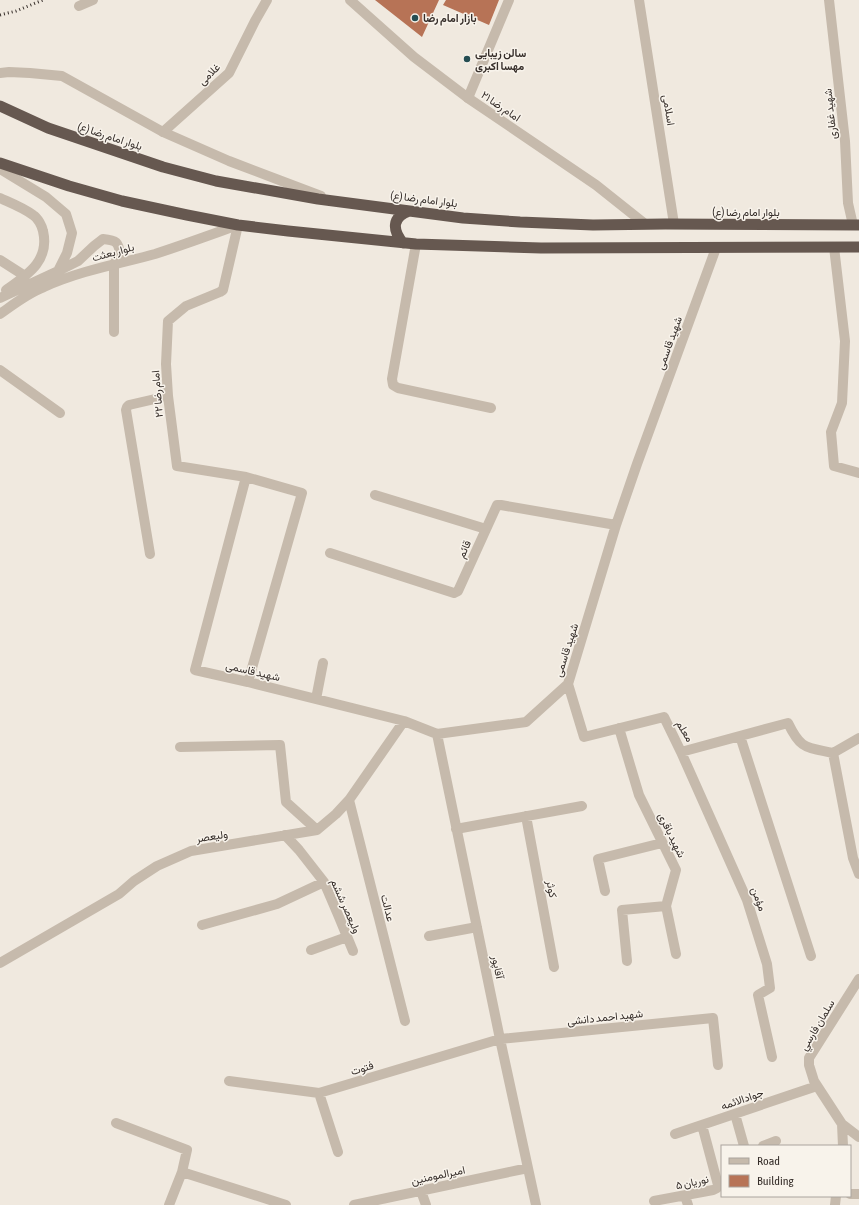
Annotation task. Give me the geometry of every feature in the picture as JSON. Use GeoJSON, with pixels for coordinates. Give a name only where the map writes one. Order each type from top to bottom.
{"type":"FeatureCollection","features":[{"type":"Feature","properties":{"kind":"highway","name":"بلوار امام رضا (ع)"},"geometry":{"type":"LineString","coordinates":[[0,106],[48,128],[163,167],[216,181],[318,199],[463,218],[520,222],[593,225],[856,225]]}},
{"type":"Feature","properties":{"kind":"highway"},"geometry":{"type":"LineString","coordinates":[[0,163],[69,186],[122,201],[238,225],[403,243],[526,248],[859,247]]}},
{"type":"Feature","properties":{"kind":"highway"},"geometry":{"type":"LineString","coordinates":[[403,243],[398,237],[396,224],[397,218],[409,211]]}},
{"type":"Feature","properties":{"kind":"street"},"geometry":{"type":"LineString","coordinates":[[79,6],[93,0]]}},
{"type":"Feature","properties":{"kind":"street","name":"غلامی"},"geometry":{"type":"LineString","coordinates":[[164,132],[229,73],[267,0]]}},
{"type":"Feature","properties":{"kind":"street","name":"امام رضا ۲۱"},"geometry":{"type":"LineString","coordinates":[[350,0],[414,57],[468,98],[596,185],[645,224]]}},
{"type":"Feature","properties":{"kind":"street"},"geometry":{"type":"LineString","coordinates":[[468,98],[508,0]]}},
{"type":"Feature","properties":{"kind":"street","name":"اسلامی"},"geometry":{"type":"LineString","coordinates":[[639,0],[674,224]]}},
{"type":"Feature","properties":{"kind":"street","name":"شهید غفاری"},"geometry":{"type":"LineString","coordinates":[[829,0],[845,141],[848,203],[856,225]]}},
{"type":"Feature","properties":{"kind":"street"},"geometry":{"type":"LineString","coordinates":[[0,72],[62,76],[164,132],[229,161],[332,200]]}},
{"type":"Feature","properties":{"kind":"street"},"geometry":{"type":"LineString","coordinates":[[0,169],[46,197],[66,214],[72,233],[67,253],[58,271]]}},
{"type":"Feature","properties":{"kind":"street"},"geometry":{"type":"LineString","coordinates":[[0,198],[35,216],[42,227],[44,237],[42,255],[27,275],[0,295]]}},
{"type":"Feature","properties":{"kind":"street","name":"بلوار بعثت"},"geometry":{"type":"LineString","coordinates":[[0,314],[27,295],[44,286],[69,277],[198,240],[238,225]]}},
{"type":"Feature","properties":{"kind":"street","name":"امام رضا ۲۲"},"geometry":{"type":"LineString","coordinates":[[238,225],[223,290],[186,306],[168,322],[166,364],[168,396],[177,466],[246,477],[302,493],[248,682]]}},
{"type":"Feature","properties":{"kind":"street"},"geometry":{"type":"LineString","coordinates":[[0,298],[78,261],[103,239],[113,240],[119,246],[120,255],[114,264],[114,332]]}},
{"type":"Feature","properties":{"kind":"street"},"geometry":{"type":"LineString","coordinates":[[416,244],[392,379],[393,385],[398,388],[491,408]]}},
{"type":"Feature","properties":{"kind":"street"},"geometry":{"type":"LineString","coordinates":[[834,247],[845,341],[842,403],[831,432],[834,466],[859,473]]}},
{"type":"Feature","properties":{"kind":"street","name":"شهید قاسمی"},"geometry":{"type":"LineString","coordinates":[[246,477],[195,670],[404,721],[437,734],[526,722],[568,684],[616,525],[716,248]]}},
{"type":"Feature","properties":{"kind":"street"},"geometry":{"type":"LineString","coordinates":[[0,260],[27,275]]}},
{"type":"Feature","properties":{"kind":"street"},"geometry":{"type":"LineString","coordinates":[[0,370],[60,413]]}},
{"type":"Feature","properties":{"kind":"street"},"geometry":{"type":"LineString","coordinates":[[150,554],[126,410],[129,406],[168,396]]}},
{"type":"Feature","properties":{"kind":"street"},"geometry":{"type":"LineString","coordinates":[[375,495],[486,529]]}},
{"type":"Feature","properties":{"kind":"street","name":"قائم"},"geometry":{"type":"LineString","coordinates":[[330,553],[454,593],[458,591],[497,505],[616,525]]}},
{"type":"Feature","properties":{"kind":"street"},"geometry":{"type":"LineString","coordinates":[[316,699],[324,663]]}},
{"type":"Feature","properties":{"kind":"street","name":"معلم"},"geometry":{"type":"LineString","coordinates":[[568,684],[584,737],[664,717],[681,752],[788,722],[794,736],[806,747],[833,753]]}},
{"type":"Feature","properties":{"kind":"street"},"geometry":{"type":"LineString","coordinates":[[180,747],[280,745],[286,802],[317,830],[336,814],[349,800],[404,721]]}},
{"type":"Feature","properties":{"kind":"street","name":"شهید باقری"},"geometry":{"type":"LineString","coordinates":[[619,728],[639,795],[676,870],[666,906],[676,954]]}},
{"type":"Feature","properties":{"kind":"street","name":"آقاپور"},"geometry":{"type":"LineString","coordinates":[[437,734],[536,1205]]}},
{"type":"Feature","properties":{"kind":"street"},"geometry":{"type":"LineString","coordinates":[[740,736],[811,956]]}},
{"type":"Feature","properties":{"kind":"street"},"geometry":{"type":"LineString","coordinates":[[859,738],[833,753],[853,858],[859,874]]}},
{"type":"Feature","properties":{"kind":"street","name":"مؤمن"},"geometry":{"type":"LineString","coordinates":[[681,752],[747,900],[768,964],[770,988],[758,995],[772,1057]]}},
{"type":"Feature","properties":{"kind":"street","name":"عدالت"},"geometry":{"type":"LineString","coordinates":[[349,800],[404,1021]]}},
{"type":"Feature","properties":{"kind":"street"},"geometry":{"type":"LineString","coordinates":[[456,829],[582,806]]}},
{"type":"Feature","properties":{"kind":"street","name":"کوثر"},"geometry":{"type":"LineString","coordinates":[[526,816],[554,967]]}},
{"type":"Feature","properties":{"kind":"street","name":"ولیعصر"},"geometry":{"type":"LineString","coordinates":[[0,963],[119,894],[134,881],[157,866],[191,851],[317,830]]}},
{"type":"Feature","properties":{"kind":"street","name":"ولیعصر ششم"},"geometry":{"type":"LineString","coordinates":[[285,835],[300,850],[324,882],[353,951]]}},
{"type":"Feature","properties":{"kind":"street"},"geometry":{"type":"LineString","coordinates":[[605,891],[598,859],[662,843]]}},
{"type":"Feature","properties":{"kind":"street"},"geometry":{"type":"LineString","coordinates":[[202,925],[277,904],[324,882]]}},
{"type":"Feature","properties":{"kind":"street"},"geometry":{"type":"LineString","coordinates":[[627,961],[622,910],[666,906]]}},
{"type":"Feature","properties":{"kind":"street"},"geometry":{"type":"LineString","coordinates":[[429,936],[477,927]]}},
{"type":"Feature","properties":{"kind":"street"},"geometry":{"type":"LineString","coordinates":[[311,950],[347,937]]}},
{"type":"Feature","properties":{"kind":"street","name":"سلمان فارسي"},"geometry":{"type":"LineString","coordinates":[[842,1124],[816,1086],[809,1066],[810,1058],[859,979]]}},
{"type":"Feature","properties":{"kind":"street","name":"شهید احمد دانشی"},"geometry":{"type":"LineString","coordinates":[[500,1039],[713,1018],[718,1066]]}},
{"type":"Feature","properties":{"kind":"street","name":"فتوت"},"geometry":{"type":"LineString","coordinates":[[228,1081],[319,1093],[500,1039]]}},
{"type":"Feature","properties":{"kind":"street","name":"جوادالائمه"},"geometry":{"type":"LineString","coordinates":[[675,1134],[816,1086]]}},
{"type":"Feature","properties":{"kind":"street"},"geometry":{"type":"LineString","coordinates":[[319,1093],[338,1152]]}},
{"type":"Feature","properties":{"kind":"street"},"geometry":{"type":"LineString","coordinates":[[735,1114],[744,1145]]}},
{"type":"Feature","properties":{"kind":"street"},"geometry":{"type":"LineString","coordinates":[[116,1122],[188,1150],[182,1172],[169,1205]]}},
{"type":"Feature","properties":{"kind":"street"},"geometry":{"type":"LineString","coordinates":[[842,1124],[859,1137]]}},
{"type":"Feature","properties":{"kind":"street"},"geometry":{"type":"LineString","coordinates":[[842,1124],[843,1145]]}},
{"type":"Feature","properties":{"kind":"street","name":"نوریان ۵"},"geometry":{"type":"LineString","coordinates":[[654,1201],[687,1200],[717,1188],[718,1185],[702,1125]]}},
{"type":"Feature","properties":{"kind":"street"},"geometry":{"type":"LineString","coordinates":[[766,1145],[776,1141]]}},
{"type":"Feature","properties":{"kind":"street","name":"اميرالمومنين"},"geometry":{"type":"LineString","coordinates":[[354,1205],[528,1168]]}},
{"type":"Feature","properties":{"kind":"street"},"geometry":{"type":"LineString","coordinates":[[182,1172],[286,1205]]}},
{"type":"Feature","properties":{"kind":"street"},"geometry":{"type":"LineString","coordinates":[[421,1191],[426,1205]]}},
{"type":"Feature","properties":{"kind":"building","name":"بازار امام رضا"},"geometry":{"type":"Polygon","coordinates":[[[375,0],[439,0],[422,37],[375,0]]]}},
{"type":"Feature","properties":{"kind":"building"},"geometry":{"type":"Polygon","coordinates":[[[446,0],[499,0],[489,25],[443,5],[446,0]]]}},
{"type":"Feature","properties":{"kind":"railway"},"geometry":{"type":"LineString","coordinates":[[0,15],[16,11],[43,0]]}},
{"type":"Feature","properties":{"kind":"place","name":"بازار امام رضا"},"geometry":{"type":"Point","coordinates":[415,18]}},
{"type":"Feature","properties":{"kind":"place","name":"سالن زیبایی مهسا اکبری"},"geometry":{"type":"Point","coordinates":[467,59]}}]}
